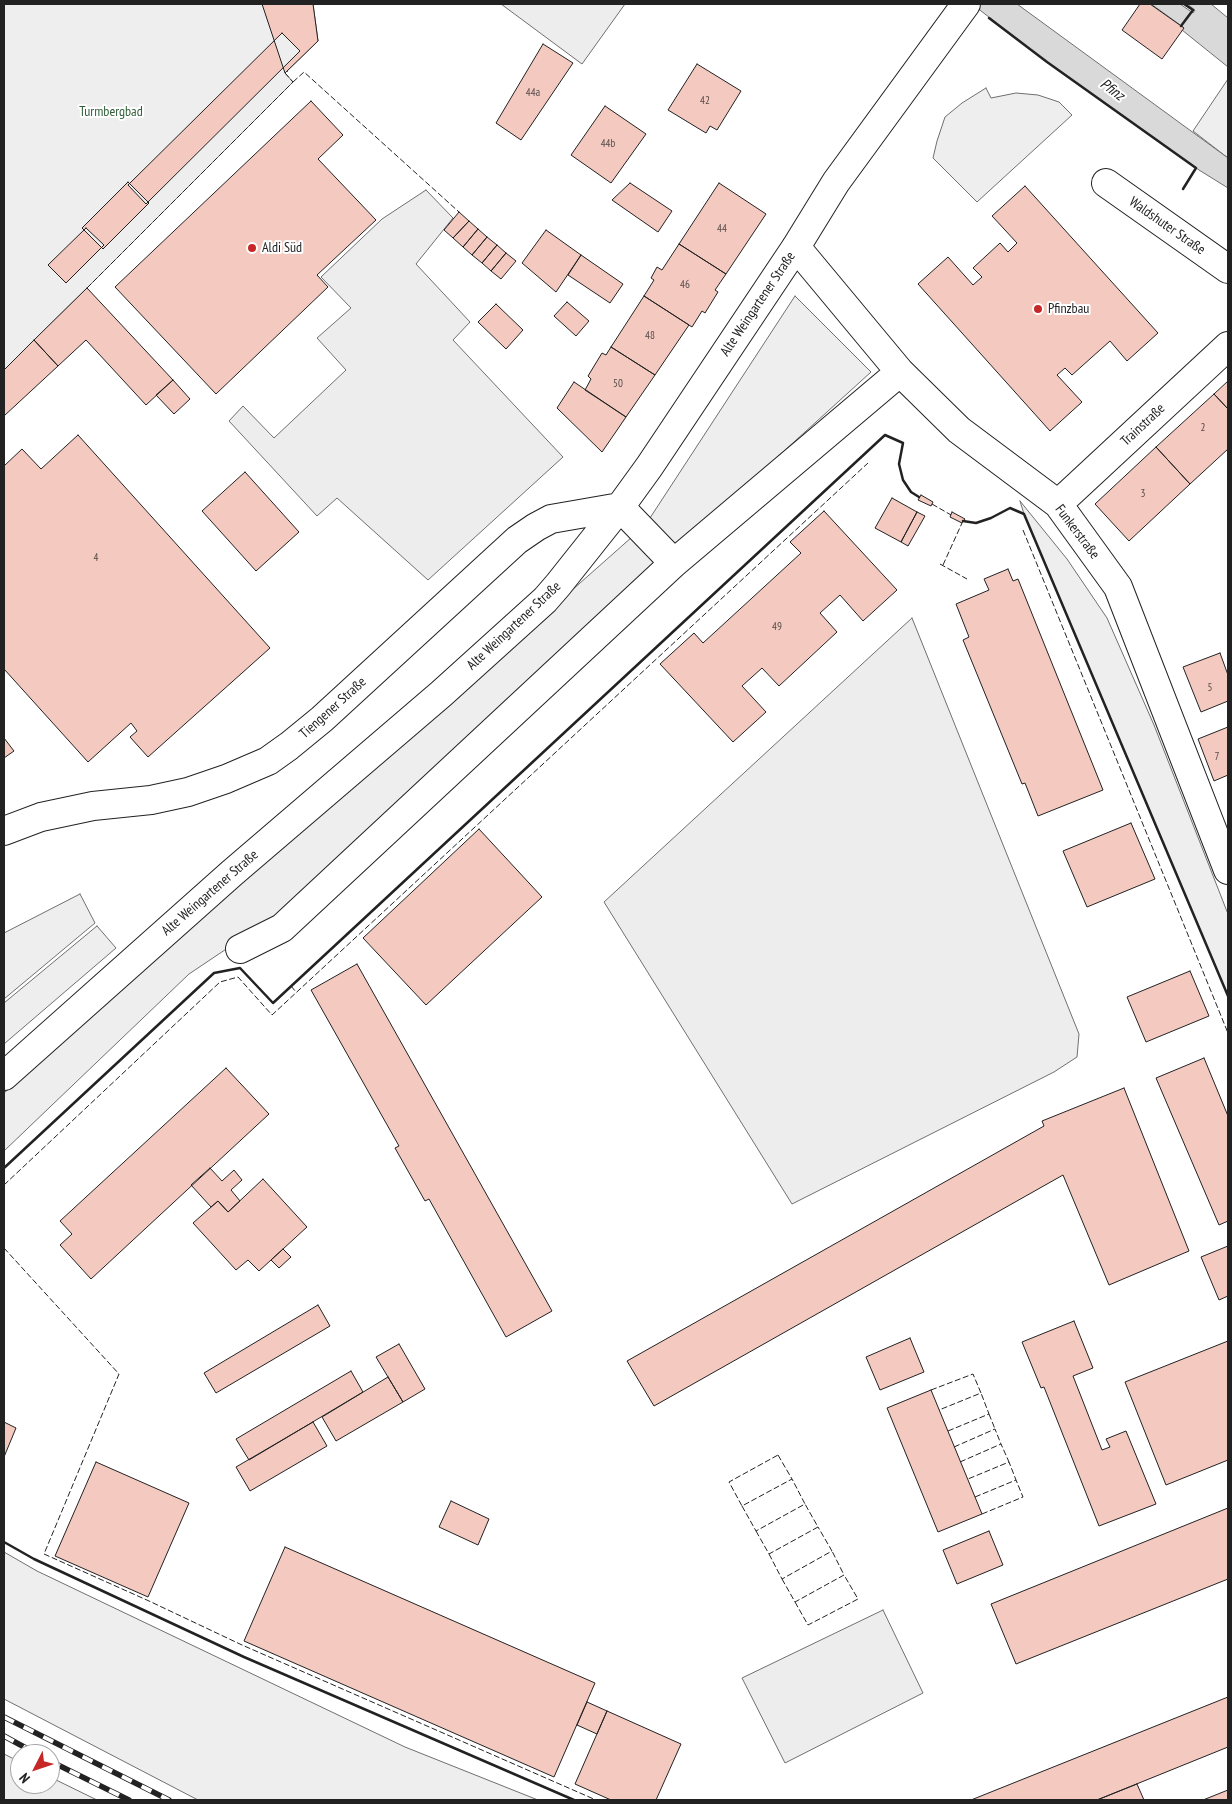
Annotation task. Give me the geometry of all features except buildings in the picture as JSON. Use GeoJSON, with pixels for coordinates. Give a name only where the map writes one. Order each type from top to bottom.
{"type":"FeatureCollection","features":[{"type":"Feature","properties":{"kind":"street","name":"Alte Weingartener Straße"},"geometry":{"type":"LineString","coordinates":[[4,1076],[232,873],[441,694],[545,600],[620,508],[796,247],[836,182],[966,4]]}},
{"type":"Feature","properties":{"kind":"street","name":"Waldshuter Straße"},"geometry":{"type":"LineString","coordinates":[[1106,183],[1228,269]]}},
{"type":"Feature","properties":{"kind":"street","name":"Funkerstraße"},"geometry":{"type":"LineString","coordinates":[[796,247],[900,372],[959,430],[1058,504],[1118,586],[1228,870]]}},
{"type":"Feature","properties":{"kind":"street","name":"Trainstraße"},"geometry":{"type":"LineString","coordinates":[[1058,504],[1228,346]]}},
{"type":"Feature","properties":{"kind":"street"},"geometry":{"type":"LineString","coordinates":[[240,949],[282,928],[674,563],[900,372]]}},
{"type":"Feature","properties":{"kind":"street"},"geometry":{"type":"LineString","coordinates":[[620,508],[674,563]]}},
{"type":"Feature","properties":{"kind":"street","name":"Tiengener Straße"},"geometry":{"type":"LineString","coordinates":[[4,831],[41,817],[93,806],[151,800],[188,792],[226,779],[268,761],[322,719],[517,540],[536,526],[551,519],[620,508]]}},
{"type":"Feature","properties":{"kind":"green space","name":"Turmbergbad"},"geometry":{"type":"Polygon","coordinates":[[[4,4],[313,4],[318,41],[285,73],[293,82],[4,370],[4,4]]]}},
{"type":"Feature","properties":{"kind":"green space"},"geometry":{"type":"Polygon","coordinates":[[[1228,79],[1228,158],[1193,131],[1228,79]]]}},
{"type":"Feature","properties":{"kind":"green space"},"geometry":{"type":"Polygon","coordinates":[[[986,88],[991,98],[1016,93],[1038,95],[1059,102],[1072,115],[977,202],[933,158],[945,117],[962,103],[986,88]]]}},
{"type":"Feature","properties":{"kind":"green space"},"geometry":{"type":"Polygon","coordinates":[[[795,296],[871,372],[674,551],[648,521],[795,296]]]}},
{"type":"Feature","properties":{"kind":"green space"},"geometry":{"type":"Polygon","coordinates":[[[1020,501],[1067,559],[1107,618],[1154,725],[1228,914],[1228,996],[1024,514],[1020,501]]]}},
{"type":"Feature","properties":{"kind":"green space"},"geometry":{"type":"Polygon","coordinates":[[[632,537],[656,562],[277,915],[189,974],[4,1151],[4,1093],[632,537]]]}},
{"type":"Feature","properties":{"kind":"green space"},"geometry":{"type":"Polygon","coordinates":[[[80,894],[95,923],[4,999],[4,933],[80,894]]]}},
{"type":"Feature","properties":{"kind":"green space"},"geometry":{"type":"Polygon","coordinates":[[[97,926],[116,948],[4,1044],[4,1003],[97,926]]]}},
{"type":"Feature","properties":{"kind":"green space"},"geometry":{"type":"Polygon","coordinates":[[[4,1552],[37,1571],[405,1747],[538,1800],[198,1800],[4,1699],[4,1552]]]}},
{"type":"Feature","properties":{"kind":"green space"},"geometry":{"type":"Polygon","coordinates":[[[4,1754],[10,1757],[10,1794],[60,1794],[60,1782],[97,1800],[4,1800],[4,1754]]]}},
{"type":"Feature","properties":{"kind":"shaded area"},"geometry":{"type":"Polygon","coordinates":[[[501,4],[625,4],[582,64],[501,4]]]}},
{"type":"Feature","properties":{"kind":"shaded area"},"geometry":{"type":"Polygon","coordinates":[[[426,190],[453,218],[416,264],[470,322],[453,340],[563,457],[428,580],[337,498],[317,516],[229,421],[243,406],[274,438],[346,370],[317,338],[351,308],[321,277],[382,219],[426,190]]]}},
{"type":"Feature","properties":{"kind":"shaded area"},"geometry":{"type":"Polygon","coordinates":[[[912,618],[1079,1034],[1077,1057],[1054,1072],[792,1204],[604,902],[912,618]]]}},
{"type":"Feature","properties":{"kind":"shaded area"},"geometry":{"type":"Polygon","coordinates":[[[883,1610],[923,1693],[785,1763],[742,1678],[883,1610]]]}},
{"type":"Feature","properties":{"kind":"water","name":"Pfinz"},"geometry":{"type":"Polygon","coordinates":[[[972,4],[1017,4],[1228,158],[1228,188],[1199,170],[1047,62],[972,4]]]}},
{"type":"Feature","properties":{"kind":"water"},"geometry":{"type":"Polygon","coordinates":[[[1151,4],[1180,4],[1193,13],[1195,10],[1187,4],[1211,4],[1228,18],[1228,67],[1182,30],[1183,27],[1151,4]]]}},
{"type":"Feature","properties":{"kind":"railway"},"geometry":{"type":"LineString","coordinates":[[4,1717],[169,1800]]}},
{"type":"Feature","properties":{"kind":"railway"},"geometry":{"type":"LineString","coordinates":[[4,1736],[19,1744]]}},
{"type":"Feature","properties":{"kind":"railway"},"geometry":{"type":"LineString","coordinates":[[60,1766],[129,1800]]}},
{"type":"Feature","properties":{"kind":"fence"},"geometry":{"type":"LineString","coordinates":[[87,288],[293,82],[285,73],[288,71]]}},
{"type":"Feature","properties":{"kind":"fence"},"geometry":{"type":"LineString","coordinates":[[293,82],[304,72],[459,212]]}},
{"type":"Feature","properties":{"kind":"fence"},"geometry":{"type":"LineString","coordinates":[[4,1185],[220,982],[238,977],[272,1015],[868,463]]}},
{"type":"Feature","properties":{"kind":"fence"},"geometry":{"type":"LineString","coordinates":[[932,504],[951,515]]}},
{"type":"Feature","properties":{"kind":"fence"},"geometry":{"type":"LineString","coordinates":[[943,565],[962,523]]}},
{"type":"Feature","properties":{"kind":"fence"},"geometry":{"type":"LineString","coordinates":[[1023,530],[1228,1033]]}},
{"type":"Feature","properties":{"kind":"fence"},"geometry":{"type":"LineString","coordinates":[[940,564],[967,579]]}},
{"type":"Feature","properties":{"kind":"fence"},"geometry":{"type":"LineString","coordinates":[[291,986],[296,992]]}},
{"type":"Feature","properties":{"kind":"fence"},"geometry":{"type":"LineString","coordinates":[[4,1248],[119,1374],[44,1554],[242,1645],[596,1800]]}},
{"type":"Feature","properties":{"kind":"fence"},"geometry":{"type":"LineString","coordinates":[[931,1390],[973,1374],[981,1393],[939,1410]]}},
{"type":"Feature","properties":{"kind":"fence"},"geometry":{"type":"LineString","coordinates":[[948,1431],[989,1414],[981,1393]]}},
{"type":"Feature","properties":{"kind":"fence"},"geometry":{"type":"LineString","coordinates":[[989,1414],[995,1429]]}},
{"type":"Feature","properties":{"kind":"fence"},"geometry":{"type":"LineString","coordinates":[[954,1447],[995,1429],[1001,1444]]}},
{"type":"Feature","properties":{"kind":"fence"},"geometry":{"type":"LineString","coordinates":[[960,1462],[1001,1444],[1009,1462],[968,1479]]}},
{"type":"Feature","properties":{"kind":"fence"},"geometry":{"type":"LineString","coordinates":[[778,1455],[792,1479],[742,1506],[729,1482],[778,1455]]}},
{"type":"Feature","properties":{"kind":"fence"},"geometry":{"type":"LineString","coordinates":[[975,1497],[1016,1480],[1009,1462]]}},
{"type":"Feature","properties":{"kind":"fence"},"geometry":{"type":"LineString","coordinates":[[742,1506],[756,1531],[805,1504],[792,1479]]}},
{"type":"Feature","properties":{"kind":"fence"},"geometry":{"type":"LineString","coordinates":[[982,1514],[1023,1497],[1016,1480]]}},
{"type":"Feature","properties":{"kind":"fence"},"geometry":{"type":"LineString","coordinates":[[756,1531],[769,1554],[818,1527],[805,1504]]}},
{"type":"Feature","properties":{"kind":"fence"},"geometry":{"type":"LineString","coordinates":[[769,1554],[782,1579],[832,1551],[818,1527]]}},
{"type":"Feature","properties":{"kind":"fence"},"geometry":{"type":"LineString","coordinates":[[782,1579],[795,1602],[844,1575],[832,1551]]}},
{"type":"Feature","properties":{"kind":"fence"},"geometry":{"type":"LineString","coordinates":[[795,1602],[808,1625],[858,1599],[844,1575]]}},
{"type":"Feature","properties":{"kind":"wall"},"geometry":{"type":"LineString","coordinates":[[1181,26],[1193,10],[1184,4]]}},
{"type":"Feature","properties":{"kind":"wall"},"geometry":{"type":"LineString","coordinates":[[989,18],[1047,62],[1196,168],[1183,189]]}},
{"type":"Feature","properties":{"kind":"wall"},"geometry":{"type":"LineString","coordinates":[[4,1168],[214,973],[240,968],[273,1003],[885,435],[903,443],[899,464],[903,480],[911,492],[919,497]]}},
{"type":"Feature","properties":{"kind":"wall"},"geometry":{"type":"LineString","coordinates":[[963,521],[976,523],[1010,508],[1024,514],[1228,996]]}},
{"type":"Feature","properties":{"kind":"wall"},"geometry":{"type":"LineString","coordinates":[[4,1542],[34,1559],[244,1657],[574,1800]]}},
{"type":"Feature","properties":{"kind":"place","name":"Aldi Süd"},"geometry":{"type":"Point","coordinates":[252,248]}},
{"type":"Feature","properties":{"kind":"place","name":"Pfinzbau"},"geometry":{"type":"Point","coordinates":[1038,309]}}]}
